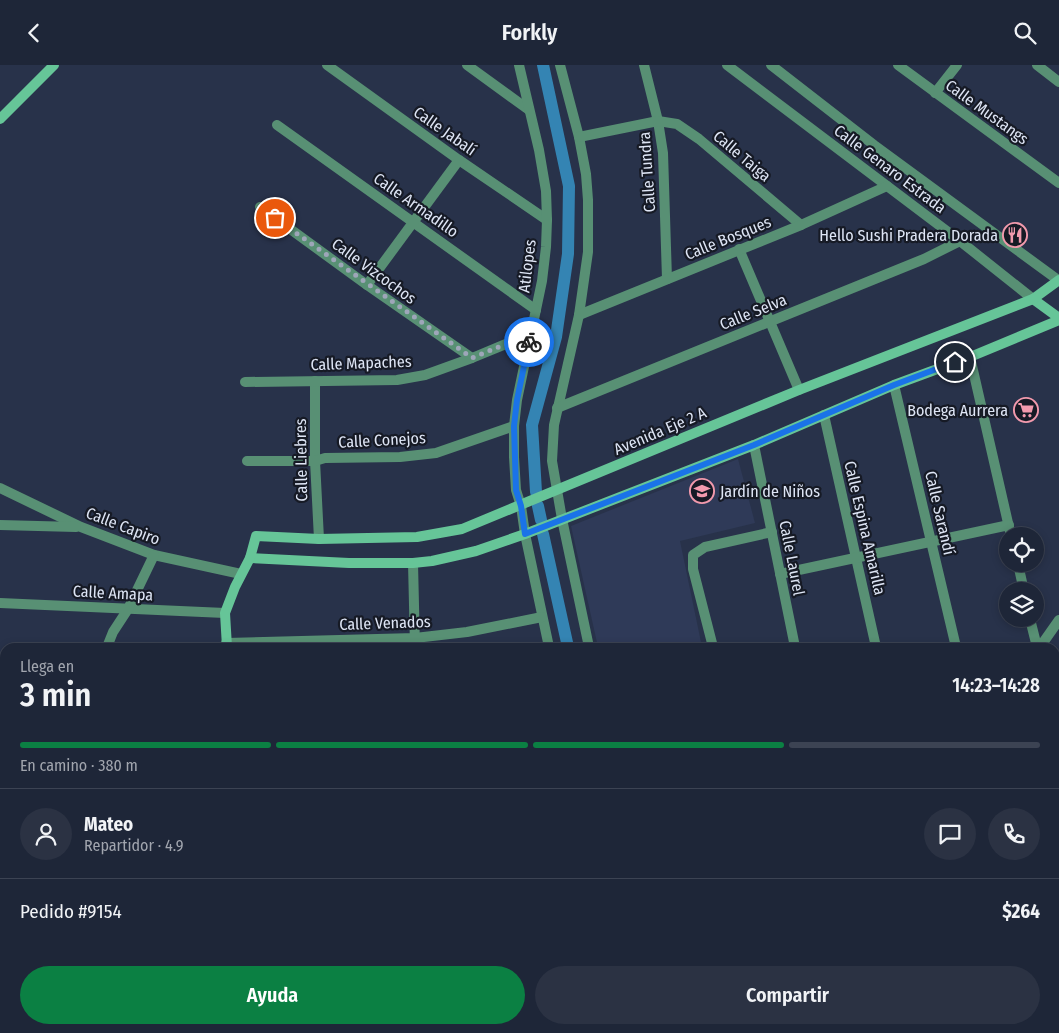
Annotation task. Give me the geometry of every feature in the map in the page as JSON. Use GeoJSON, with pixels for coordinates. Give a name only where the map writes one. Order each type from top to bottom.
{"type":"FeatureCollection","features":[{"type":"Feature","properties":{"kind":"street"},"geometry":{"type":"LineString","coordinates":[[0,119],[54,65]]}},
{"type":"Feature","properties":{"kind":"street","name":"Calle Jabalí"},"geometry":{"type":"LineString","coordinates":[[327,65],[459,160],[547,220]]}},
{"type":"Feature","properties":{"kind":"street"},"geometry":{"type":"LineString","coordinates":[[467,65],[529,109]]}},
{"type":"Feature","properties":{"kind":"street","name":"Atilopes"},"geometry":{"type":"LineString","coordinates":[[519,65],[546,191],[547,220],[546,247],[536,310],[517,400],[514,426],[516,490],[521,506],[525,534],[548,643]]}},
{"type":"Feature","properties":{"kind":"street"},"geometry":{"type":"LineString","coordinates":[[560,65],[579,137],[586,174],[588,252],[572,351],[554,425],[552,461],[588,643]]}},
{"type":"Feature","properties":{"kind":"street","name":"Calle Tundra"},"geometry":{"type":"LineString","coordinates":[[644,65],[658,121],[665,169],[667,279]]}},
{"type":"Feature","properties":{"kind":"street","name":"Calle Genaro Estrada"},"geometry":{"type":"LineString","coordinates":[[727,65],[960,241],[1033,299]]}},
{"type":"Feature","properties":{"kind":"street","name":"Calle Genaro Estrada"},"geometry":{"type":"LineString","coordinates":[[770,65],[874,145],[1059,280]]}},
{"type":"Feature","properties":{"kind":"street","name":"Calle Mustangs"},"geometry":{"type":"LineString","coordinates":[[898,65],[1059,183]]}},
{"type":"Feature","properties":{"kind":"street"},"geometry":{"type":"LineString","coordinates":[[935,93],[957,65]]}},
{"type":"Feature","properties":{"kind":"street"},"geometry":{"type":"LineString","coordinates":[[1037,65],[1059,82]]}},
{"type":"Feature","properties":{"kind":"street"},"geometry":{"type":"LineString","coordinates":[[579,137],[658,121]]}},
{"type":"Feature","properties":{"kind":"street","name":"Calle Taiga"},"geometry":{"type":"LineString","coordinates":[[658,121],[674,123],[686,129],[801,225]]}},
{"type":"Feature","properties":{"kind":"street","name":"Calle Armadillo"},"geometry":{"type":"LineString","coordinates":[[277,125],[536,310]]}},
{"type":"Feature","properties":{"kind":"street"},"geometry":{"type":"LineString","coordinates":[[367,285],[459,160]]}},
{"type":"Feature","properties":{"kind":"street","name":"Calle Bosques"},"geometry":{"type":"LineString","coordinates":[[579,315],[801,225],[887,186]]}},
{"type":"Feature","properties":{"kind":"street","name":"Calle Vizcochos"},"geometry":{"type":"LineString","coordinates":[[260,207],[472,358]]}},
{"type":"Feature","properties":{"kind":"street","name":"Calle Selva"},"geometry":{"type":"LineString","coordinates":[[557,408],[924,259],[960,241]]}},
{"type":"Feature","properties":{"kind":"street"},"geometry":{"type":"LineString","coordinates":[[740,249],[799,390]]}},
{"type":"Feature","properties":{"kind":"street","name":"Avenida Eje 2 A"},"geometry":{"type":"LineString","coordinates":[[250,557],[256,536],[319,539],[417,537],[462,529],[799,390],[1033,299],[1059,280]]}},
{"type":"Feature","properties":{"kind":"street"},"geometry":{"type":"LineString","coordinates":[[226,643],[225,613],[250,557],[350,563],[413,563],[455,557],[525,534],[754,445],[894,385],[970,357],[1059,319],[1033,299]]}},
{"type":"Feature","properties":{"kind":"street","name":"Calle Mapaches"},"geometry":{"type":"LineString","coordinates":[[245,382],[397,380],[425,375],[530,334]]}},
{"type":"Feature","properties":{"kind":"street"},"geometry":{"type":"LineString","coordinates":[[780,573],[1009,525],[970,357]]}},
{"type":"Feature","properties":{"kind":"street","name":"Calle Liebres"},"geometry":{"type":"LineString","coordinates":[[315,381],[315,461],[319,539]]}},
{"type":"Feature","properties":{"kind":"street","name":"Calle Sarandí"},"geometry":{"type":"LineString","coordinates":[[894,385],[955,643]]}},
{"type":"Feature","properties":{"kind":"street","name":"Calle Espina Amarilla"},"geometry":{"type":"LineString","coordinates":[[824,415],[875,643]]}},
{"type":"Feature","properties":{"kind":"street","name":"Calle Conejos"},"geometry":{"type":"LineString","coordinates":[[247,461],[315,461],[325,458],[400,457],[436,453],[514,426]]}},
{"type":"Feature","properties":{"kind":"street","name":"Calle Laurel"},"geometry":{"type":"LineString","coordinates":[[754,445],[794,643]]}},
{"type":"Feature","properties":{"kind":"street","name":"Calle Capiro"},"geometry":{"type":"LineString","coordinates":[[0,488],[81,527],[154,555],[241,575]]}},
{"type":"Feature","properties":{"kind":"street"},"geometry":{"type":"LineString","coordinates":[[0,525],[81,527]]}},
{"type":"Feature","properties":{"kind":"street"},"geometry":{"type":"LineString","coordinates":[[712,643],[693,569],[693,555],[705,547],[772,532]]}},
{"type":"Feature","properties":{"kind":"street"},"geometry":{"type":"LineString","coordinates":[[109,643],[113,632],[128,609],[154,555]]}},
{"type":"Feature","properties":{"kind":"street"},"geometry":{"type":"LineString","coordinates":[[413,563],[415,643]]}},
{"type":"Feature","properties":{"kind":"street","name":"Calle Amapa"},"geometry":{"type":"LineString","coordinates":[[0,603],[225,613]]}},
{"type":"Feature","properties":{"kind":"street","name":"Calle Venados"},"geometry":{"type":"LineString","coordinates":[[415,643],[542,617]]}},
{"type":"Feature","properties":{"kind":"street"},"geometry":{"type":"LineString","coordinates":[[1041,643],[1059,619]]}},
{"type":"Feature","properties":{"kind":"street"},"geometry":{"type":"LineString","coordinates":[[1032,627],[1037,643]]}},
{"type":"Feature","properties":{"kind":"shaded area"},"geometry":{"type":"Polygon","coordinates":[[[738,459],[755,523],[680,541],[701,643],[597,643],[571,526],[738,459]]]}},
{"type":"Feature","properties":{"kind":"waterway"},"geometry":{"type":"LineString","coordinates":[[536,492],[532,425],[556,337],[568,254],[569,186],[543,65]]}},
{"type":"Feature","properties":{"kind":"waterway"},"geometry":{"type":"LineString","coordinates":[[538,506],[541,520]]}},
{"type":"Feature","properties":{"kind":"waterway"},"geometry":{"type":"LineString","coordinates":[[543,534],[567,643]]}},
{"type":"Feature","properties":{"kind":"way so far"},"geometry":{"type":"LineString","coordinates":[[275,218],[472,358],[530,334],[529,342]]}},
{"type":"Feature","properties":{"kind":"place","name":"Hello Sushi Pradera Dorada"},"geometry":{"type":"Point","coordinates":[1015,235]}},
{"type":"Feature","properties":{"kind":"place","name":"Bodega Aurrera"},"geometry":{"type":"Point","coordinates":[1026,410]}},
{"type":"Feature","properties":{"kind":"place","name":"Jardín de Niños"},"geometry":{"type":"Point","coordinates":[702,491]}},
{"type":"Feature","properties":{"kind":"route"},"geometry":{"type":"LineString","coordinates":[[529,342],[517,400],[514,426],[516,490],[521,506],[525,534],[754,445],[894,385],[955,362]]}}]}
